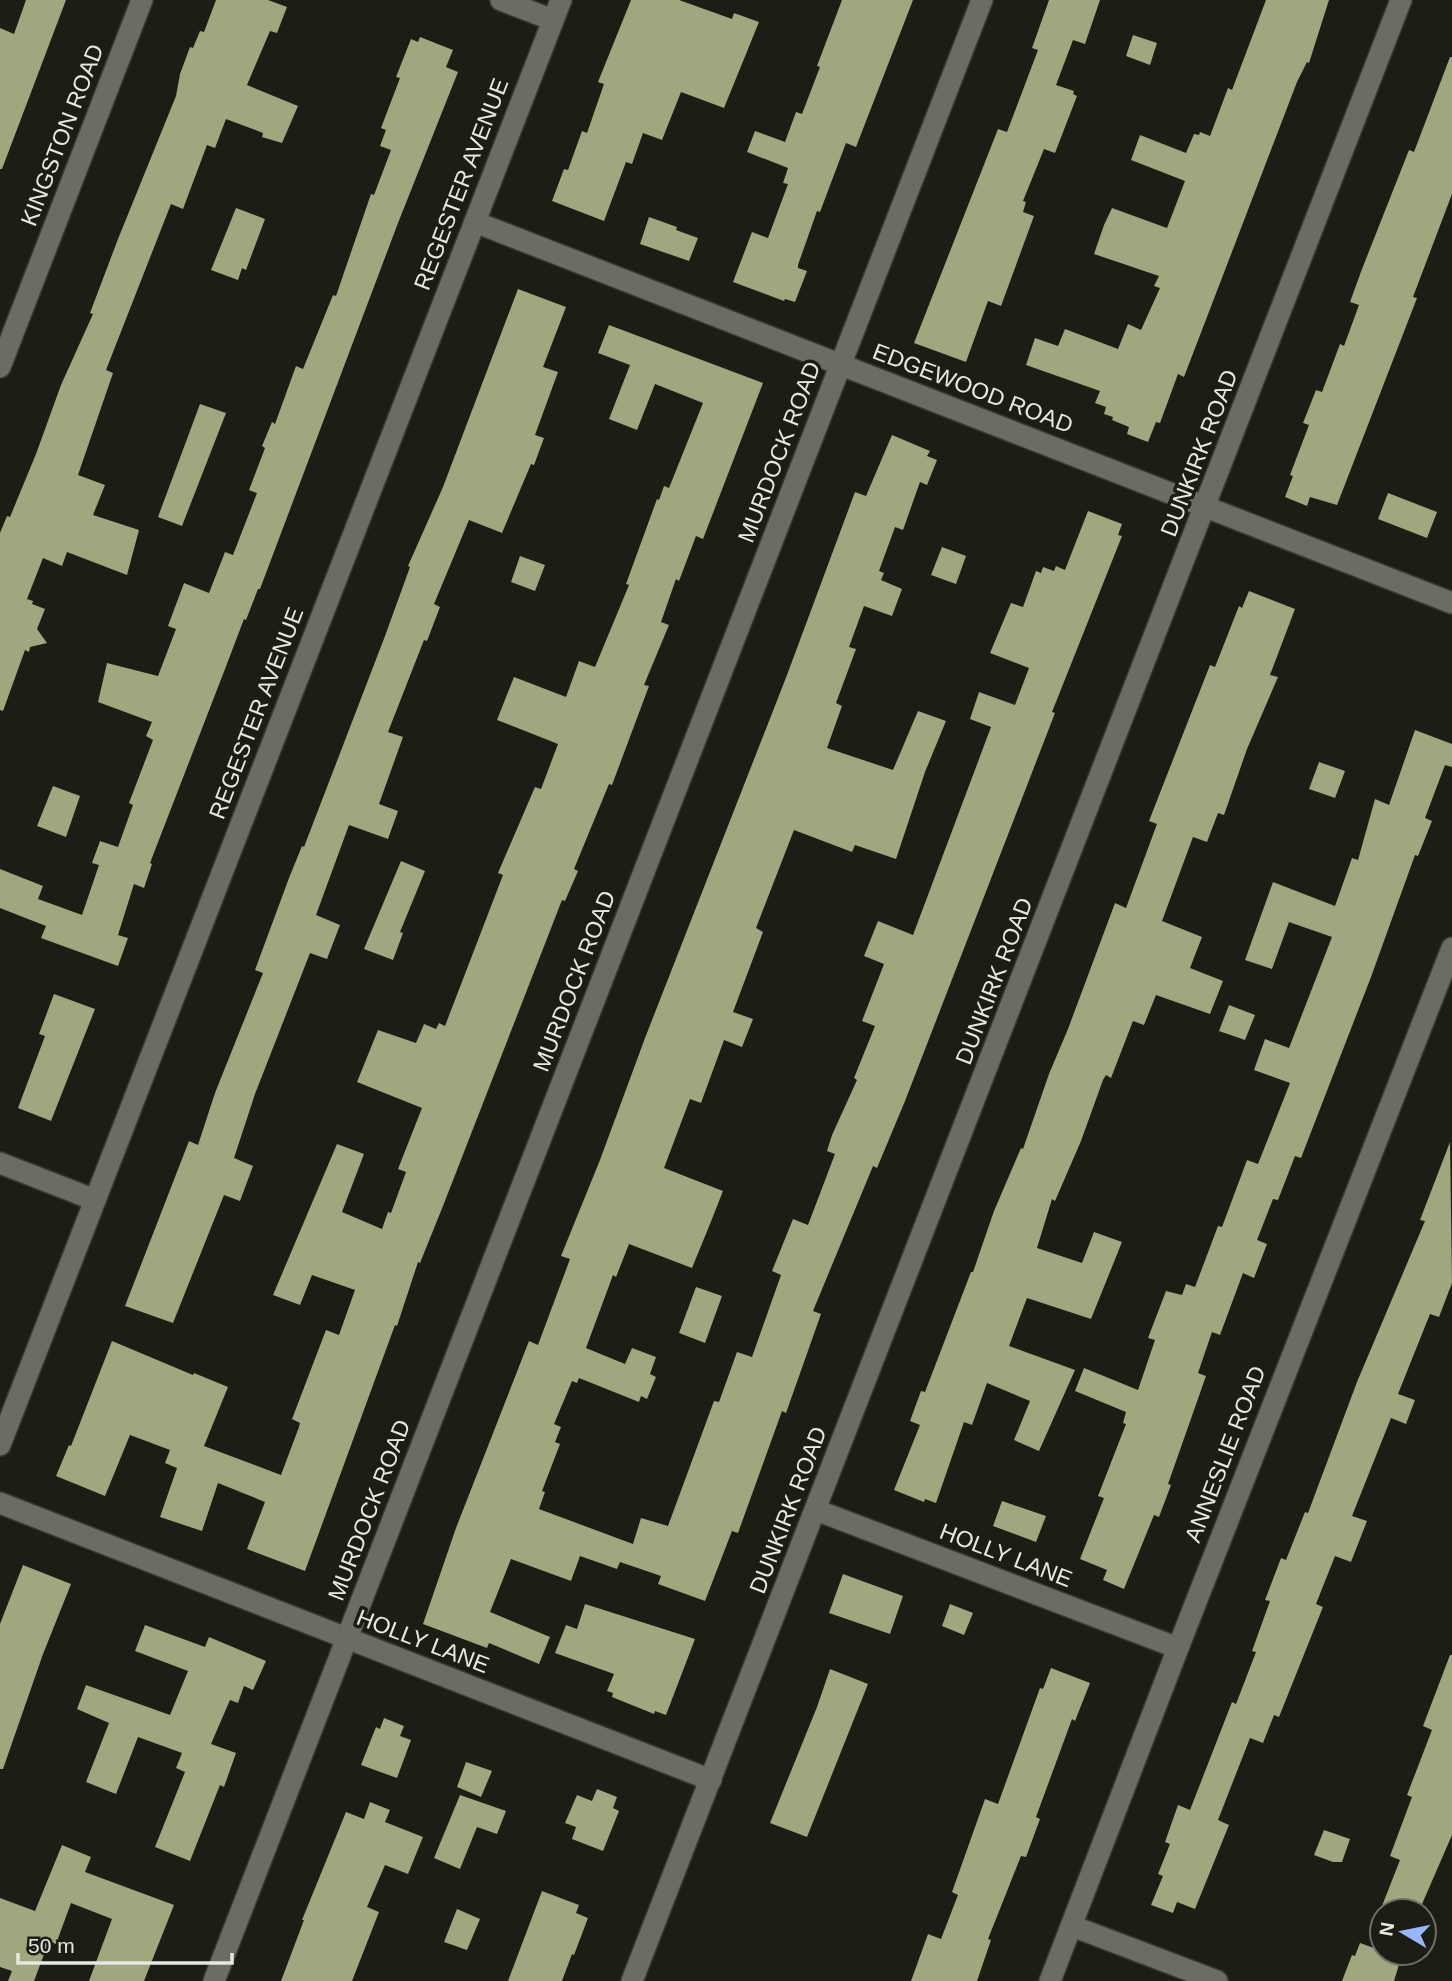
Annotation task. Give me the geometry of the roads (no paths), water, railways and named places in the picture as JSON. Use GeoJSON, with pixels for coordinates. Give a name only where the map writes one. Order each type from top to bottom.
{"type":"FeatureCollection","features":[{"type":"Feature","properties":{"kind":"street","name":"KINGSTON ROAD"},"geometry":{"type":"LineString","coordinates":[[0,367],[142,0]]}},
{"type":"Feature","properties":{"kind":"street"},"geometry":{"type":"LineString","coordinates":[[500,0],[553,20]]}},
{"type":"Feature","properties":{"kind":"street","name":"REGESTER AVENUE"},"geometry":{"type":"LineString","coordinates":[[0,1445],[561,0]]}},
{"type":"Feature","properties":{"kind":"street","name":"MURDOCK ROAD"},"geometry":{"type":"LineString","coordinates":[[214,1981],[982,0]]}},
{"type":"Feature","properties":{"kind":"street","name":"DUNKIRK ROAD"},"geometry":{"type":"LineString","coordinates":[[632,1981],[1401,0]]}},
{"type":"Feature","properties":{"kind":"street","name":"EDGEWOOD ROAD"},"geometry":{"type":"LineString","coordinates":[[475,222],[1452,603]]}},
{"type":"Feature","properties":{"kind":"street","name":"ANNESLIE ROAD"},"geometry":{"type":"LineString","coordinates":[[1050,1981],[1452,948]]}},
{"type":"Feature","properties":{"kind":"street"},"geometry":{"type":"LineString","coordinates":[[0,1163],[95,1200]]}},
{"type":"Feature","properties":{"kind":"street","name":"HOLLY LANE"},"geometry":{"type":"LineString","coordinates":[[0,1503],[711,1780]]}},
{"type":"Feature","properties":{"kind":"street","name":"HOLLY LANE"},"geometry":{"type":"LineString","coordinates":[[816,1510],[1178,1648]]}},
{"type":"Feature","properties":{"kind":"street"},"geometry":{"type":"LineString","coordinates":[[1072,1926],[1217,1981]]}}]}
